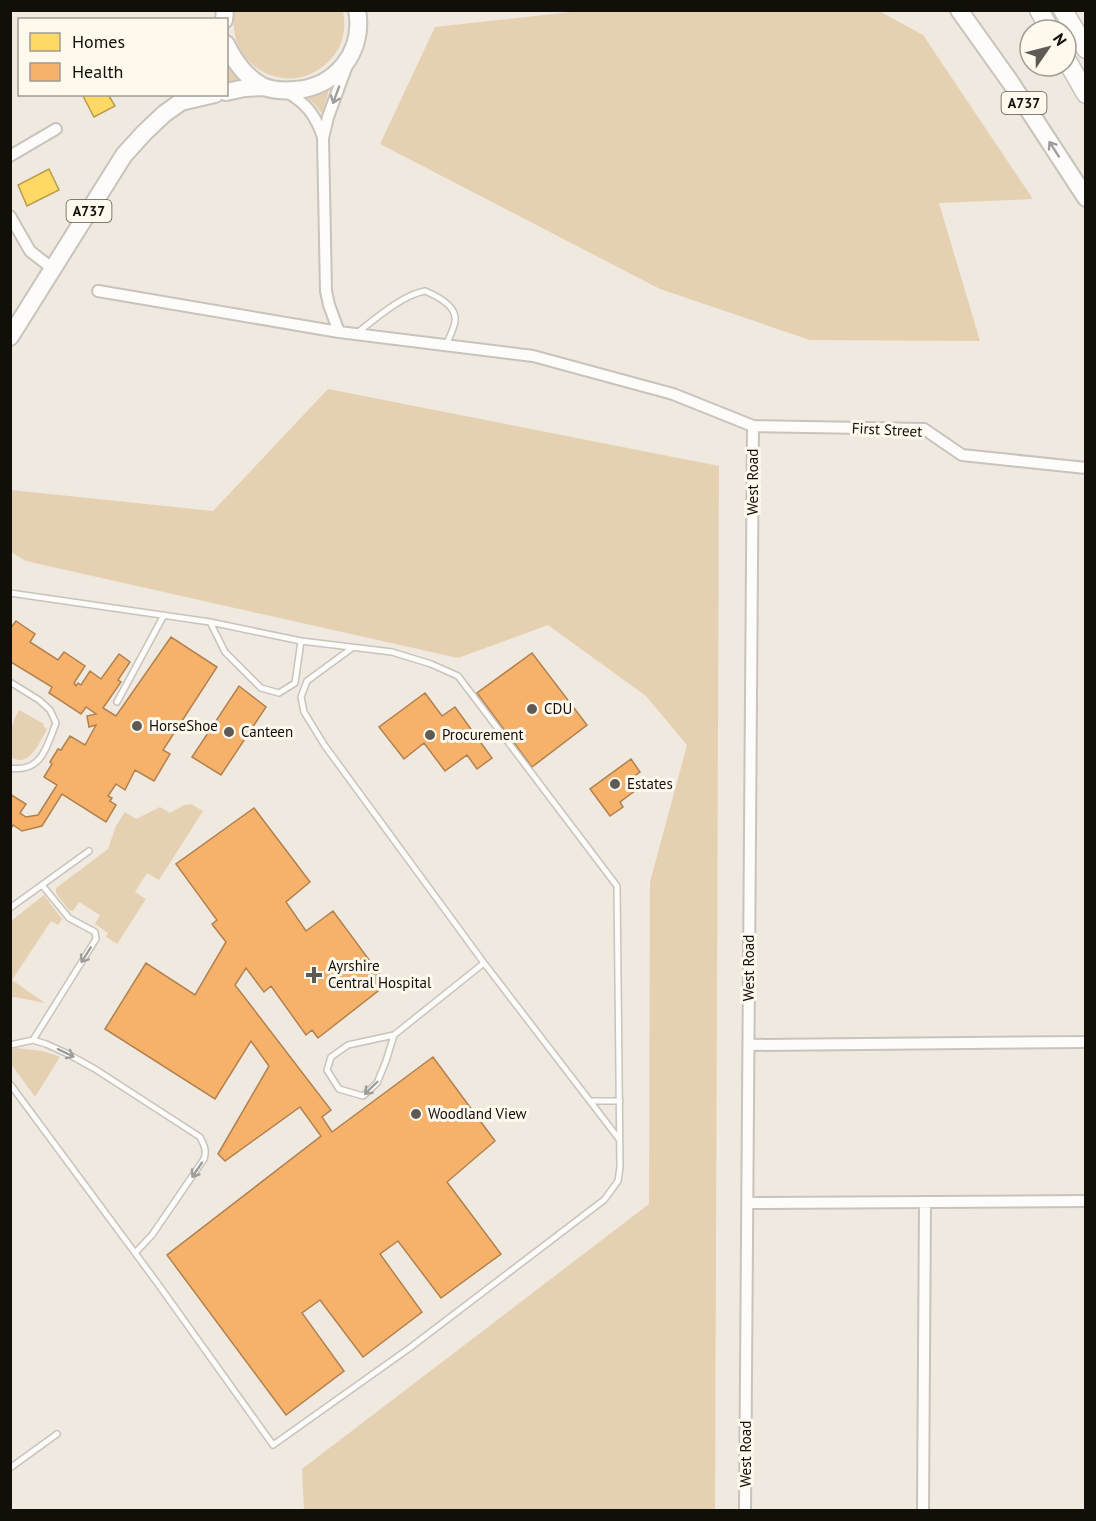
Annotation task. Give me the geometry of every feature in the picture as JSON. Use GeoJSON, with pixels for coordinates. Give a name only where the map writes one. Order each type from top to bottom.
{"type":"FeatureCollection","features":[{"type":"Feature","properties":{"kind":"highway"},"geometry":{"type":"LineString","coordinates":[[1063,10],[1086,49]]}},
{"type":"Feature","properties":{"kind":"highway"},"geometry":{"type":"LineString","coordinates":[[1077,78],[1086,94]]}},
{"type":"Feature","properties":{"kind":"main road"},"geometry":{"type":"LineString","coordinates":[[357,10],[359,33]]}},
{"type":"Feature","properties":{"kind":"main road"},"geometry":{"type":"LineString","coordinates":[[228,92],[264,87],[285,91],[305,90],[324,82],[340,70],[352,53],[359,33],[372,10]]}},
{"type":"Feature","properties":{"kind":"main road","name":"A737"},"geometry":{"type":"LineString","coordinates":[[959,10],[1011,83],[1086,198]]}},
{"type":"Feature","properties":{"kind":"main road"},"geometry":{"type":"LineString","coordinates":[[228,48],[236,63],[249,77],[264,87]]}},
{"type":"Feature","properties":{"kind":"main road","name":"A737"},"geometry":{"type":"LineString","coordinates":[[10,337],[124,155],[164,114],[189,98]]}},
{"type":"Feature","properties":{"kind":"street"},"geometry":{"type":"LineString","coordinates":[[339,332],[326,291],[323,138],[328,117],[352,53]]}},
{"type":"Feature","properties":{"kind":"street"},"geometry":{"type":"LineString","coordinates":[[285,91],[305,105],[318,123],[323,138]]}},
{"type":"Feature","properties":{"kind":"street"},"geometry":{"type":"LineString","coordinates":[[10,156],[56,129]]}},
{"type":"Feature","properties":{"kind":"street"},"geometry":{"type":"LineString","coordinates":[[10,216],[30,251],[54,269]]}},
{"type":"Feature","properties":{"kind":"street"},"geometry":{"type":"LineString","coordinates":[[98,291],[339,332],[533,356],[673,394],[753,426]]}},
{"type":"Feature","properties":{"kind":"street","name":"First Street"},"geometry":{"type":"LineString","coordinates":[[753,426],[924,429],[962,455],[1086,468]]}},
{"type":"Feature","properties":{"kind":"street","name":"West Road"},"geometry":{"type":"LineString","coordinates":[[746,1510],[753,426]]}},
{"type":"Feature","properties":{"kind":"street"},"geometry":{"type":"LineString","coordinates":[[749,1045],[1086,1042]]}},
{"type":"Feature","properties":{"kind":"street"},"geometry":{"type":"LineString","coordinates":[[748,1203],[1086,1201]]}},
{"type":"Feature","properties":{"kind":"street"},"geometry":{"type":"LineString","coordinates":[[923,1510],[925,1202]]}},
{"type":"Feature","properties":{"kind":"lane"},"geometry":{"type":"LineString","coordinates":[[356,334],[399,302],[418,292],[425,291],[447,304],[453,311],[456,320],[446,345]]}},
{"type":"Feature","properties":{"kind":"lane"},"geometry":{"type":"LineString","coordinates":[[10,593],[210,622],[301,641],[392,652],[431,664],[458,676],[617,886],[620,1101],[618,1181],[604,1200],[411,1347],[273,1445],[135,1252],[10,1084]]}},
{"type":"Feature","properties":{"kind":"lane"},"geometry":{"type":"LineString","coordinates":[[117,702],[164,615]]}},
{"type":"Feature","properties":{"kind":"lane"},"geometry":{"type":"LineString","coordinates":[[210,622],[225,652],[261,688],[279,693],[295,683],[301,641]]}},
{"type":"Feature","properties":{"kind":"lane"},"geometry":{"type":"LineString","coordinates":[[352,648],[307,681],[300,697],[304,712],[325,746],[484,963],[620,1140]]}},
{"type":"Feature","properties":{"kind":"lane"},"geometry":{"type":"LineString","coordinates":[[10,682],[45,705],[56,723],[45,752],[34,764],[18,769],[10,768]]}},
{"type":"Feature","properties":{"kind":"lane"},"geometry":{"type":"LineString","coordinates":[[10,908],[89,851]]}},
{"type":"Feature","properties":{"kind":"lane"},"geometry":{"type":"LineString","coordinates":[[33,1040],[96,939],[94,932],[69,918],[42,885]]}},
{"type":"Feature","properties":{"kind":"lane"},"geometry":{"type":"LineString","coordinates":[[393,1035],[377,1083],[363,1096],[339,1089],[327,1070],[331,1057],[348,1045],[393,1035],[484,963]]}},
{"type":"Feature","properties":{"kind":"lane"},"geometry":{"type":"LineString","coordinates":[[10,1044],[33,1040],[46,1044],[95,1069],[200,1137],[206,1153],[200,1165],[152,1235],[135,1252]]}},
{"type":"Feature","properties":{"kind":"lane"},"geometry":{"type":"LineString","coordinates":[[590,1101],[620,1101]]}},
{"type":"Feature","properties":{"kind":"lane"},"geometry":{"type":"LineString","coordinates":[[10,1468],[57,1434]]}},
{"type":"Feature","properties":{"kind":"shaded area"},"geometry":{"type":"Polygon","coordinates":[[[235,10],[343,11],[344,27],[341,43],[332,58],[318,70],[291,79],[270,75],[251,63],[238,45],[235,34],[235,10]]]}},
{"type":"Feature","properties":{"kind":"shaded area"},"geometry":{"type":"Polygon","coordinates":[[[589,10],[879,11],[923,35],[1033,199],[939,203],[980,341],[810,340],[660,289],[380,144],[435,27],[589,10]]]}},
{"type":"Feature","properties":{"kind":"shaded area"},"geometry":{"type":"Polygon","coordinates":[[[228,62],[241,81],[228,83],[228,62]]]}},
{"type":"Feature","properties":{"kind":"shaded area"},"geometry":{"type":"Polygon","coordinates":[[[330,87],[322,114],[307,97],[330,87]]]}},
{"type":"Feature","properties":{"kind":"shaded area"},"geometry":{"type":"Polygon","coordinates":[[[328,389],[719,466],[715,1510],[304,1510],[302,1469],[649,1204],[650,882],[687,745],[646,696],[548,625],[458,658],[26,561],[11,552],[11,490],[213,511],[328,389]]]}},
{"type":"Feature","properties":{"kind":"shaded area"},"geometry":{"type":"Polygon","coordinates":[[[19,710],[44,724],[43,726],[47,729],[33,753],[23,760],[11,757],[12,727],[19,710]]]}},
{"type":"Feature","properties":{"kind":"shaded area"},"geometry":{"type":"Polygon","coordinates":[[[191,804],[203,811],[159,880],[147,873],[135,892],[146,899],[117,944],[106,937],[108,933],[95,924],[100,915],[79,902],[73,911],[69,910],[56,893],[56,888],[108,849],[116,826],[125,812],[136,819],[160,807],[170,813],[184,805],[191,804]]]}},
{"type":"Feature","properties":{"kind":"shaded area"},"geometry":{"type":"Polygon","coordinates":[[[44,895],[62,919],[58,925],[51,921],[12,980],[45,1003],[11,998],[11,921],[44,895]]]}},
{"type":"Feature","properties":{"kind":"shaded area"},"geometry":{"type":"Polygon","coordinates":[[[11,1049],[43,1051],[60,1057],[35,1097],[11,1064],[11,1049]]]}},
{"type":"Feature","properties":{"kind":"building: Homes"},"geometry":{"type":"Polygon","coordinates":[[[83,96],[109,96],[115,106],[94,117],[83,96]]]}},
{"type":"Feature","properties":{"kind":"building: Homes"},"geometry":{"type":"Polygon","coordinates":[[[49,169],[59,190],[27,206],[18,185],[49,169]]]}},
{"type":"Feature","properties":{"kind":"building: Health","name":"HorseShoe"},"geometry":{"type":"Polygon","coordinates":[[[16,621],[35,634],[30,642],[58,660],[64,652],[85,666],[74,683],[76,686],[78,683],[81,685],[90,671],[101,679],[119,654],[130,662],[118,680],[121,682],[103,708],[116,716],[171,637],[217,667],[163,750],[170,754],[154,781],[135,770],[125,790],[116,784],[108,796],[112,798],[110,801],[116,805],[106,822],[62,794],[42,826],[22,831],[13,825],[10,830],[10,794],[26,804],[20,813],[26,817],[38,815],[57,785],[44,777],[58,749],[61,750],[70,736],[85,745],[96,725],[89,727],[87,716],[96,714],[86,707],[81,714],[49,693],[52,687],[10,663],[10,629],[16,621]]]}},
{"type":"Feature","properties":{"kind":"building: Health","name":"CDU"},"geometry":{"type":"Polygon","coordinates":[[[532,653],[587,725],[532,767],[477,693],[532,653]]]}},
{"type":"Feature","properties":{"kind":"building: Health","name":"Canteen"},"geometry":{"type":"Polygon","coordinates":[[[239,686],[266,707],[221,775],[192,757],[239,686]]]}},
{"type":"Feature","properties":{"kind":"building: Health","name":"Procurement"},"geometry":{"type":"Polygon","coordinates":[[[425,693],[442,716],[455,707],[492,758],[477,769],[467,755],[445,771],[424,743],[404,759],[379,727],[425,693]]]}},
{"type":"Feature","properties":{"kind":"building: Health","name":"Estates"},"geometry":{"type":"Polygon","coordinates":[[[631,759],[640,772],[629,780],[636,790],[620,802],[623,807],[610,816],[590,789],[631,759]]]}},
{"type":"Feature","properties":{"kind":"building: Health","name":"Woodland View"},"geometry":{"type":"Polygon","coordinates":[[[254,808],[310,882],[286,902],[306,931],[333,911],[387,984],[318,1038],[312,1030],[306,1035],[271,986],[264,992],[246,968],[235,985],[331,1110],[322,1117],[332,1132],[433,1057],[495,1141],[447,1182],[501,1254],[441,1298],[398,1241],[380,1254],[422,1312],[363,1357],[320,1300],[302,1313],[344,1371],[286,1415],[167,1255],[321,1136],[300,1107],[225,1161],[218,1154],[269,1066],[251,1041],[215,1099],[105,1029],[146,963],[195,995],[226,942],[212,924],[217,920],[176,864],[254,808]]]}},
{"type":"Feature","properties":{"kind":"place","name":"CDU"},"geometry":{"type":"Point","coordinates":[532,709]}},
{"type":"Feature","properties":{"kind":"place","name":"HorseShoe"},"geometry":{"type":"Point","coordinates":[137,726]}},
{"type":"Feature","properties":{"kind":"place","name":"Canteen"},"geometry":{"type":"Point","coordinates":[229,732]}},
{"type":"Feature","properties":{"kind":"place","name":"Procurement"},"geometry":{"type":"Point","coordinates":[430,735]}},
{"type":"Feature","properties":{"kind":"place","name":"Estates"},"geometry":{"type":"Point","coordinates":[615,784]}},
{"type":"Feature","properties":{"kind":"place","name":"Ayrshire Central Hospital"},"geometry":{"type":"Point","coordinates":[314,975]}},
{"type":"Feature","properties":{"kind":"place","name":"Woodland View"},"geometry":{"type":"Point","coordinates":[416,1114]}}]}
